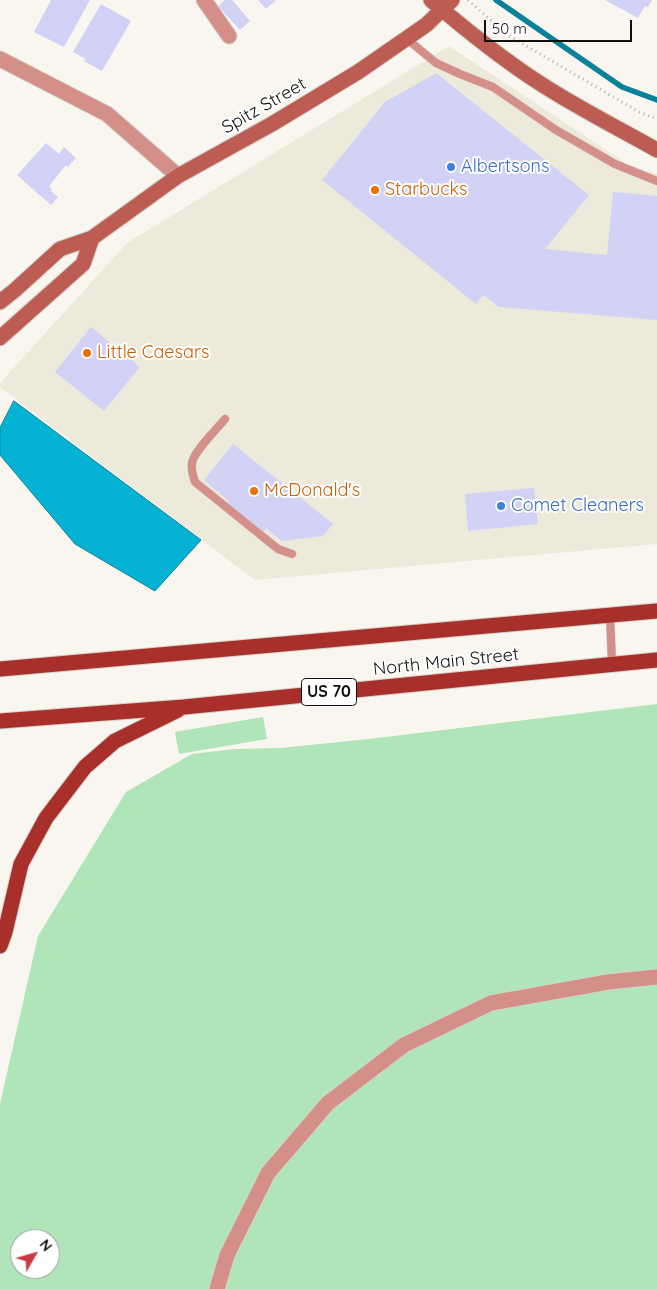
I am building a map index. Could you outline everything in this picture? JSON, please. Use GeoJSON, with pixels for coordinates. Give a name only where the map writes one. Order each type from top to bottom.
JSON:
{"type":"FeatureCollection","features":[{"type":"Feature","properties":{"kind":"main road","name":"North Main Street"},"geometry":{"type":"LineString","coordinates":[[0,669],[657,611]]}},
{"type":"Feature","properties":{"kind":"main road","name":"North Main Street"},"geometry":{"type":"LineString","coordinates":[[0,721],[184,707],[657,660]]}},
{"type":"Feature","properties":{"kind":"main road"},"geometry":{"type":"LineString","coordinates":[[0,946],[21,864],[46,818],[78,775],[115,741],[184,707]]}},
{"type":"Feature","properties":{"kind":"street"},"geometry":{"type":"LineString","coordinates":[[204,0],[229,36]]}},
{"type":"Feature","properties":{"kind":"street"},"geometry":{"type":"LineString","coordinates":[[441,3],[469,32],[540,84],[657,150]]}},
{"type":"Feature","properties":{"kind":"street","name":"Spitz Street"},"geometry":{"type":"LineString","coordinates":[[0,302],[60,249],[92,238],[178,176],[272,124],[358,72],[426,25],[441,3]]}},
{"type":"Feature","properties":{"kind":"street"},"geometry":{"type":"LineString","coordinates":[[0,59],[107,114],[178,176]]}},
{"type":"Feature","properties":{"kind":"street"},"geometry":{"type":"LineString","coordinates":[[0,338],[83,264],[92,238]]}},
{"type":"Feature","properties":{"kind":"street"},"geometry":{"type":"LineString","coordinates":[[217,1289],[227,1255],[268,1173],[328,1103],[404,1045],[491,1003],[608,982],[657,977]]}},
{"type":"Feature","properties":{"kind":"lane"},"geometry":{"type":"LineString","coordinates":[[406,39],[436,63],[493,87],[556,130],[615,164],[657,181]]}},
{"type":"Feature","properties":{"kind":"lane"},"geometry":{"type":"LineString","coordinates":[[225,419],[199,449],[192,461],[192,472],[195,482],[278,549],[292,554]]}},
{"type":"Feature","properties":{"kind":"lane"},"geometry":{"type":"LineString","coordinates":[[610,616],[612,664]]}},
{"type":"Feature","properties":{"kind":"path"},"geometry":{"type":"LineString","coordinates":[[468,0],[506,34],[639,112],[657,119]]}},
{"type":"Feature","properties":{"kind":"shaded area"},"geometry":{"type":"Polygon","coordinates":[[[449,46],[629,165],[657,174],[657,544],[255,580],[0,387],[0,383],[127,243],[449,46]]]}},
{"type":"Feature","properties":{"kind":"green space"},"geometry":{"type":"Polygon","coordinates":[[[657,704],[657,1289],[0,1289],[0,1104],[38,936],[126,792],[192,754],[234,749],[280,748],[657,704]]]}},
{"type":"Feature","properties":{"kind":"green space"},"geometry":{"type":"Polygon","coordinates":[[[263,717],[267,739],[179,754],[175,732],[263,717]]]}},
{"type":"Feature","properties":{"kind":"water"},"geometry":{"type":"Polygon","coordinates":[[[14,401],[201,540],[155,591],[75,544],[0,455],[0,428],[14,401]]]}},
{"type":"Feature","properties":{"kind":"building"},"geometry":{"type":"Polygon","coordinates":[[[51,0],[90,0],[64,47],[34,32],[51,0]]]}},
{"type":"Feature","properties":{"kind":"building"},"geometry":{"type":"Polygon","coordinates":[[[225,0],[232,0],[250,21],[240,30],[218,6],[225,0]]]}},
{"type":"Feature","properties":{"kind":"building"},"geometry":{"type":"Polygon","coordinates":[[[258,0],[276,0],[266,9],[258,0]]]}},
{"type":"Feature","properties":{"kind":"building"},"geometry":{"type":"Polygon","coordinates":[[[605,0],[652,0],[648,7],[645,6],[638,18],[605,0]]]}},
{"type":"Feature","properties":{"kind":"building"},"geometry":{"type":"Polygon","coordinates":[[[101,4],[131,21],[102,71],[73,52],[101,4]]]}},
{"type":"Feature","properties":{"kind":"building"},"geometry":{"type":"Polygon","coordinates":[[[436,73],[589,195],[545,249],[607,255],[613,192],[657,196],[657,320],[499,307],[483,295],[476,304],[322,180],[385,102],[436,73]]]}},
{"type":"Feature","properties":{"kind":"building"},"geometry":{"type":"Polygon","coordinates":[[[46,143],[59,154],[64,147],[76,158],[68,167],[66,165],[49,186],[52,189],[51,191],[58,197],[51,205],[17,175],[46,143]]]}},
{"type":"Feature","properties":{"kind":"building"},"geometry":{"type":"Polygon","coordinates":[[[91,327],[140,367],[104,411],[55,372],[91,327]]]}},
{"type":"Feature","properties":{"kind":"building","name":"McDonald's"},"geometry":{"type":"Polygon","coordinates":[[[233,444],[333,524],[323,536],[282,541],[266,528],[263,533],[227,504],[229,501],[204,480],[233,444]]]}},
{"type":"Feature","properties":{"kind":"building"},"geometry":{"type":"Polygon","coordinates":[[[534,488],[538,524],[468,531],[465,494],[534,488]]]}},
{"type":"Feature","properties":{"kind":"waterway"},"geometry":{"type":"LineString","coordinates":[[496,0],[622,87],[657,100]]}},
{"type":"Feature","properties":{"kind":"place","name":"Albertsons"},"geometry":{"type":"Point","coordinates":[451,167]}},
{"type":"Feature","properties":{"kind":"place","name":"Starbucks"},"geometry":{"type":"Point","coordinates":[375,190]}},
{"type":"Feature","properties":{"kind":"place","name":"Little Caesars"},"geometry":{"type":"Point","coordinates":[87,353]}},
{"type":"Feature","properties":{"kind":"place","name":"McDonald's"},"geometry":{"type":"Point","coordinates":[254,491]}},
{"type":"Feature","properties":{"kind":"place","name":"Comet Cleaners"},"geometry":{"type":"Point","coordinates":[501,506]}}]}
